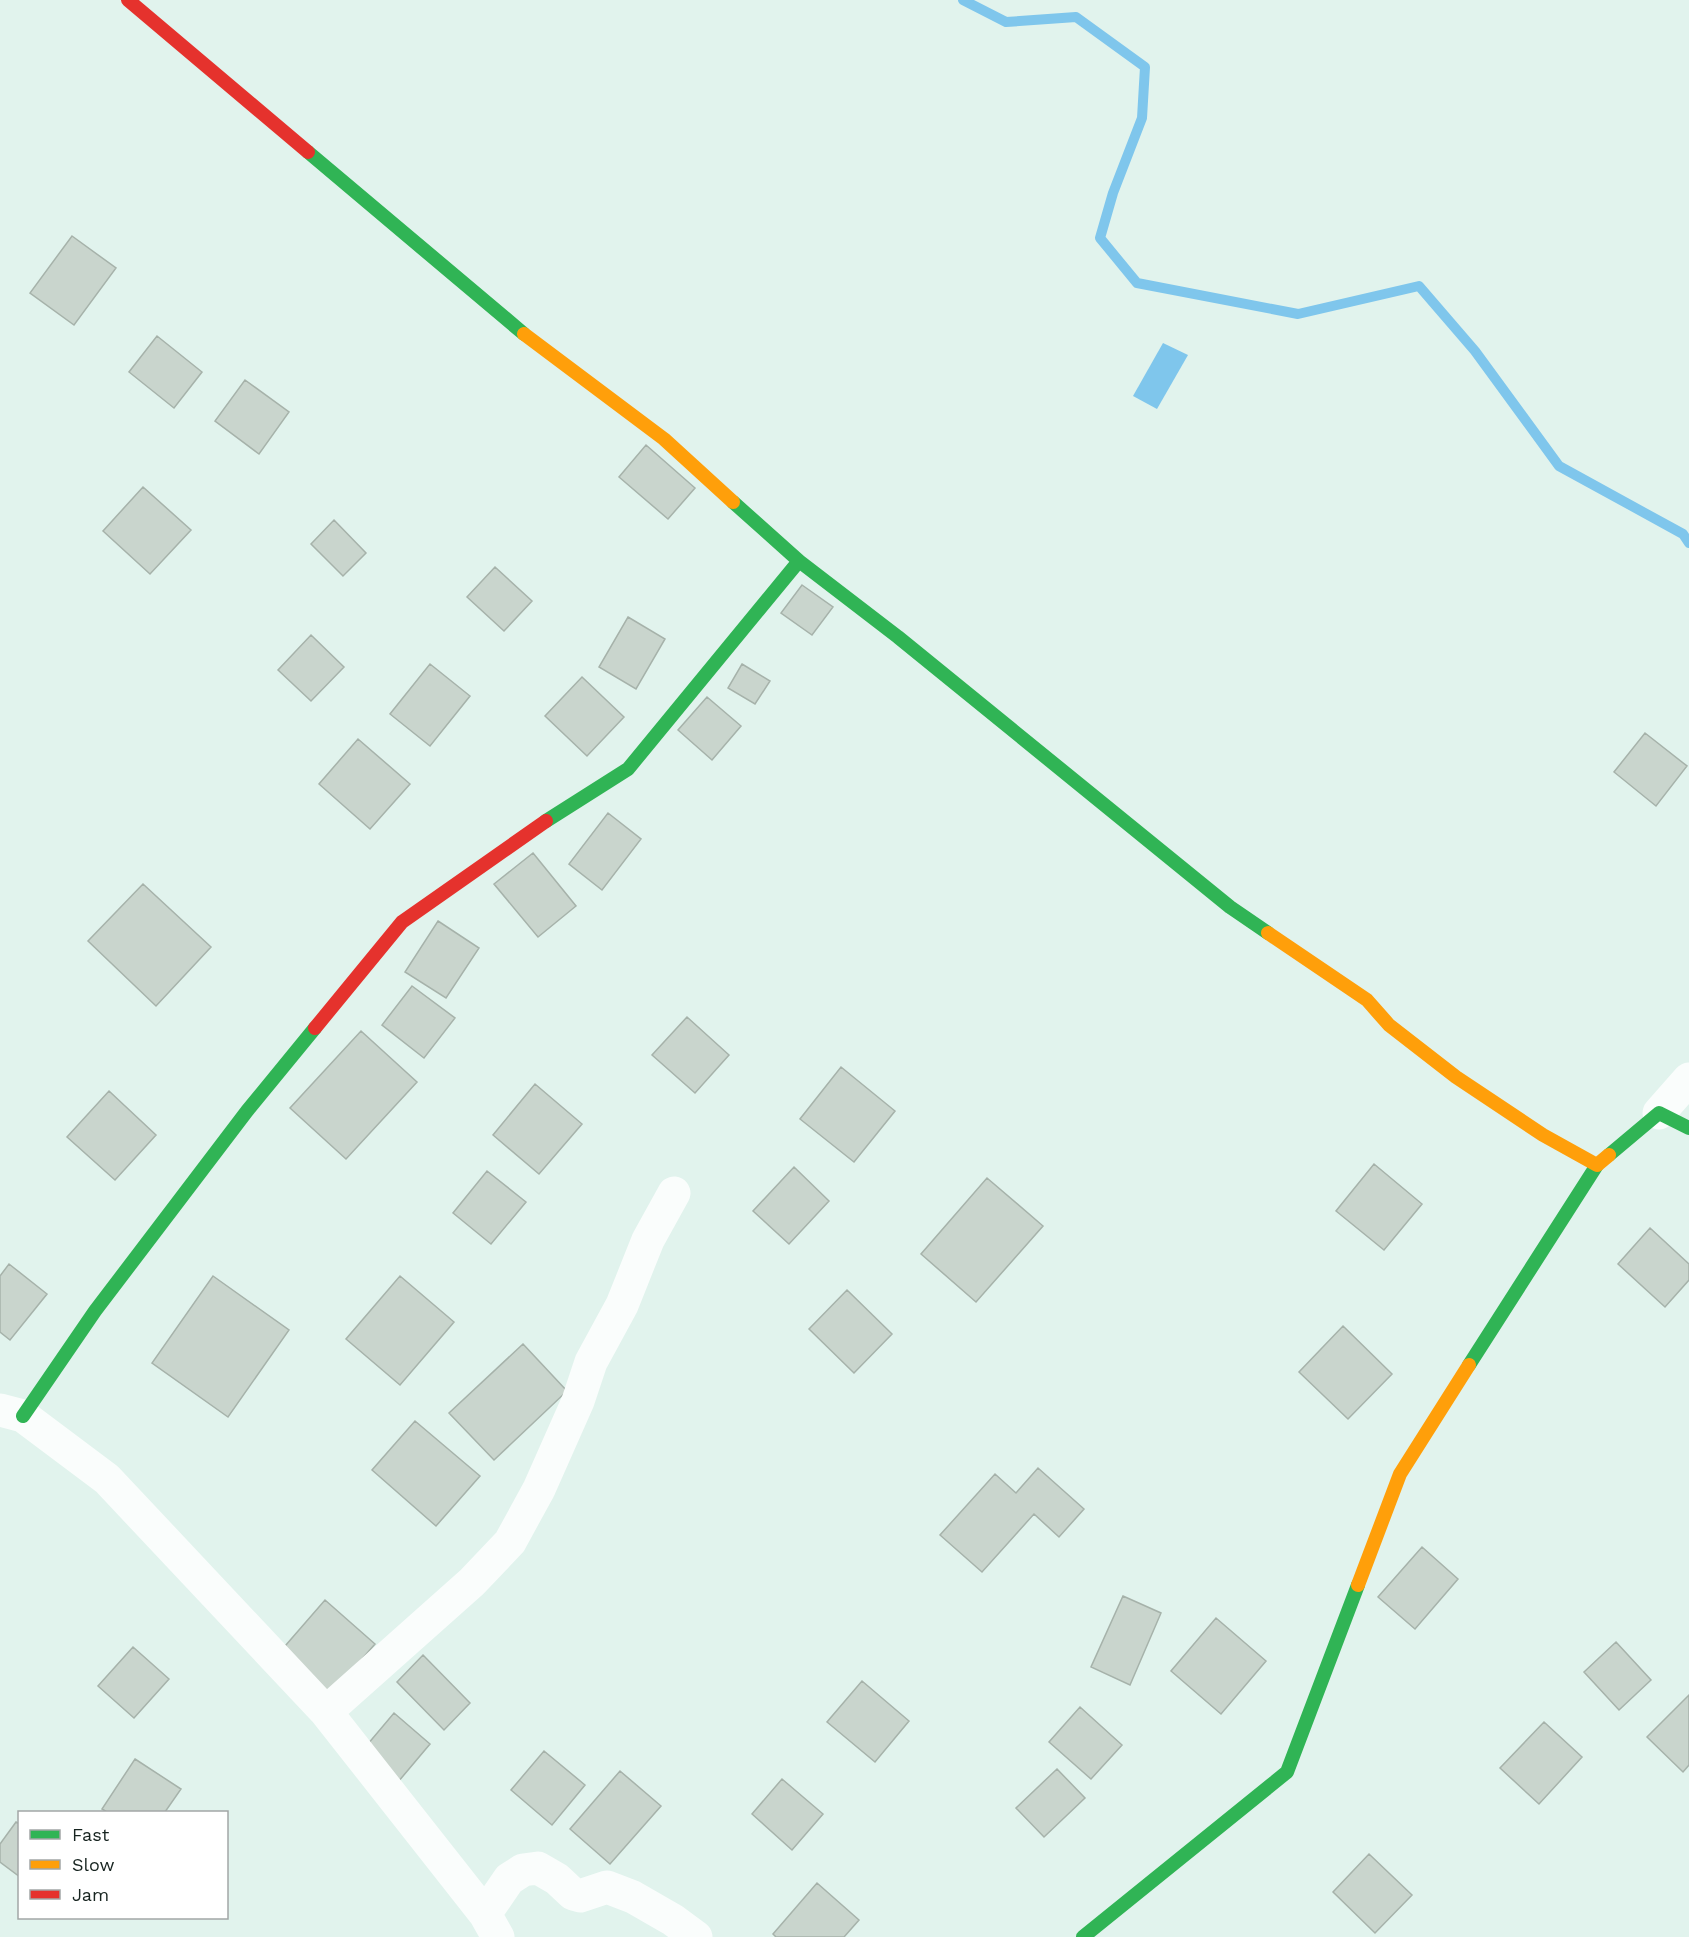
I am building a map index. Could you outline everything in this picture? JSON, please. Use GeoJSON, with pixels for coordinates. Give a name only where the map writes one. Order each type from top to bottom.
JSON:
{"type":"FeatureCollection","features":[{"type":"Feature","properties":{"kind":"street"},"geometry":{"type":"LineString","coordinates":[[128,0],[526,336],[664,439],[799,561],[898,637],[1230,908],[1367,1000],[1389,1026],[1456,1077],[1597,1166]]}},
{"type":"Feature","properties":{"kind":"street"},"geometry":{"type":"LineString","coordinates":[[491,1925],[326,1712],[107,1479],[11,1413],[95,1311],[247,1111],[402,922],[535,828],[628,769],[799,561]]}},
{"type":"Feature","properties":{"kind":"street"},"geometry":{"type":"LineString","coordinates":[[1083,1937],[1287,1772],[1400,1474],[1597,1166],[1659,1113],[1689,1079]]}},
{"type":"Feature","properties":{"kind":"street"},"geometry":{"type":"LineString","coordinates":[[1659,1113],[1689,1128]]}},
{"type":"Feature","properties":{"kind":"street"},"geometry":{"type":"LineString","coordinates":[[326,1712],[472,1582],[510,1542],[540,1489],[578,1401],[591,1362],[622,1305],[648,1240],[674,1193]]}},
{"type":"Feature","properties":{"kind":"street"},"geometry":{"type":"LineString","coordinates":[[491,1925],[509,1879],[523,1870],[538,1868],[557,1879],[573,1894],[580,1896],[607,1887],[633,1897],[673,1920],[696,1937]]}},
{"type":"Feature","properties":{"kind":"water"},"geometry":{"type":"Polygon","coordinates":[[[1163,343],[1188,355],[1157,409],[1133,396],[1163,343]]]}},
{"type":"Feature","properties":{"kind":"building"},"geometry":{"type":"Polygon","coordinates":[[[72,236],[116,268],[74,325],[30,293],[72,236]]]}},
{"type":"Feature","properties":{"kind":"building"},"geometry":{"type":"Polygon","coordinates":[[[157,336],[202,372],[174,408],[129,372],[157,336]]]}},
{"type":"Feature","properties":{"kind":"building"},"geometry":{"type":"Polygon","coordinates":[[[245,380],[289,412],[259,454],[215,421],[245,380]]]}},
{"type":"Feature","properties":{"kind":"building"},"geometry":{"type":"Polygon","coordinates":[[[646,445],[695,488],[668,519],[619,477],[646,445]]]}},
{"type":"Feature","properties":{"kind":"building"},"geometry":{"type":"Polygon","coordinates":[[[143,487],[191,530],[150,574],[103,531],[143,487]]]}},
{"type":"Feature","properties":{"kind":"building"},"geometry":{"type":"Polygon","coordinates":[[[334,520],[366,553],[343,576],[311,544],[334,520]]]}},
{"type":"Feature","properties":{"kind":"building"},"geometry":{"type":"Polygon","coordinates":[[[495,567],[532,601],[504,631],[467,597],[495,567]]]}},
{"type":"Feature","properties":{"kind":"building"},"geometry":{"type":"Polygon","coordinates":[[[802,585],[833,607],[812,635],[781,613],[802,585]]]}},
{"type":"Feature","properties":{"kind":"building"},"geometry":{"type":"Polygon","coordinates":[[[628,617],[665,639],[636,689],[599,667],[628,617]]]}},
{"type":"Feature","properties":{"kind":"building"},"geometry":{"type":"Polygon","coordinates":[[[311,635],[344,667],[311,701],[278,670],[311,635]]]}},
{"type":"Feature","properties":{"kind":"building"},"geometry":{"type":"Polygon","coordinates":[[[430,664],[470,696],[430,746],[390,714],[430,664]]]}},
{"type":"Feature","properties":{"kind":"building"},"geometry":{"type":"Polygon","coordinates":[[[742,664],[770,681],[755,704],[728,688],[742,664]]]}},
{"type":"Feature","properties":{"kind":"building"},"geometry":{"type":"Polygon","coordinates":[[[582,677],[624,717],[587,756],[545,716],[582,677]]]}},
{"type":"Feature","properties":{"kind":"building"},"geometry":{"type":"Polygon","coordinates":[[[707,697],[741,726],[712,760],[678,730],[707,697]]]}},
{"type":"Feature","properties":{"kind":"building"},"geometry":{"type":"Polygon","coordinates":[[[1645,733],[1687,766],[1656,806],[1614,772],[1645,733]]]}},
{"type":"Feature","properties":{"kind":"building"},"geometry":{"type":"Polygon","coordinates":[[[358,739],[410,784],[370,829],[319,784],[358,739]]]}},
{"type":"Feature","properties":{"kind":"building"},"geometry":{"type":"Polygon","coordinates":[[[608,813],[641,839],[602,890],[569,864],[608,813]]]}},
{"type":"Feature","properties":{"kind":"building"},"geometry":{"type":"Polygon","coordinates":[[[533,853],[576,906],[538,937],[494,884],[533,853]]]}},
{"type":"Feature","properties":{"kind":"building"},"geometry":{"type":"Polygon","coordinates":[[[143,884],[211,947],[156,1006],[88,941],[143,884]]]}},
{"type":"Feature","properties":{"kind":"building"},"geometry":{"type":"Polygon","coordinates":[[[438,921],[479,948],[446,998],[405,972],[438,921]]]}},
{"type":"Feature","properties":{"kind":"building"},"geometry":{"type":"Polygon","coordinates":[[[412,986],[455,1018],[424,1058],[382,1025],[412,986]]]}},
{"type":"Feature","properties":{"kind":"building"},"geometry":{"type":"Polygon","coordinates":[[[687,1017],[729,1055],[695,1093],[652,1055],[687,1017]]]}},
{"type":"Feature","properties":{"kind":"building"},"geometry":{"type":"Polygon","coordinates":[[[361,1031],[417,1082],[346,1159],[290,1108],[361,1031]]]}},
{"type":"Feature","properties":{"kind":"building"},"geometry":{"type":"Polygon","coordinates":[[[841,1067],[895,1111],[854,1162],[800,1119],[841,1067]]]}},
{"type":"Feature","properties":{"kind":"building"},"geometry":{"type":"Polygon","coordinates":[[[535,1084],[582,1124],[539,1174],[493,1135],[535,1084]]]}},
{"type":"Feature","properties":{"kind":"building"},"geometry":{"type":"Polygon","coordinates":[[[109,1091],[156,1135],[115,1180],[67,1137],[109,1091]]]}},
{"type":"Feature","properties":{"kind":"building"},"geometry":{"type":"Polygon","coordinates":[[[1374,1164],[1422,1204],[1384,1250],[1336,1211],[1374,1164]]]}},
{"type":"Feature","properties":{"kind":"building"},"geometry":{"type":"Polygon","coordinates":[[[794,1167],[829,1201],[789,1244],[753,1211],[794,1167]]]}},
{"type":"Feature","properties":{"kind":"building"},"geometry":{"type":"Polygon","coordinates":[[[487,1171],[526,1202],[491,1244],[453,1213],[487,1171]]]}},
{"type":"Feature","properties":{"kind":"building"},"geometry":{"type":"Polygon","coordinates":[[[987,1178],[1043,1226],[976,1302],[921,1254],[987,1178]]]}},
{"type":"Feature","properties":{"kind":"building"},"geometry":{"type":"Polygon","coordinates":[[[1650,1228],[1689,1264],[1689,1280],[1665,1307],[1618,1264],[1650,1228]]]}},
{"type":"Feature","properties":{"kind":"building"},"geometry":{"type":"Polygon","coordinates":[[[9,1264],[47,1294],[10,1340],[0,1332],[0,1276],[9,1264]]]}},
{"type":"Feature","properties":{"kind":"building"},"geometry":{"type":"Polygon","coordinates":[[[213,1276],[289,1330],[228,1417],[152,1363],[213,1276]]]}},
{"type":"Feature","properties":{"kind":"building"},"geometry":{"type":"Polygon","coordinates":[[[400,1276],[454,1322],[400,1385],[346,1339],[400,1276]]]}},
{"type":"Feature","properties":{"kind":"building"},"geometry":{"type":"Polygon","coordinates":[[[847,1290],[892,1334],[854,1373],[809,1329],[847,1290]]]}},
{"type":"Feature","properties":{"kind":"building"},"geometry":{"type":"Polygon","coordinates":[[[1343,1326],[1392,1374],[1348,1419],[1299,1372],[1343,1326]]]}},
{"type":"Feature","properties":{"kind":"building"},"geometry":{"type":"Polygon","coordinates":[[[523,1344],[567,1391],[494,1460],[449,1413],[523,1344]]]}},
{"type":"Feature","properties":{"kind":"building"},"geometry":{"type":"Polygon","coordinates":[[[415,1421],[480,1476],[436,1526],[372,1470],[415,1421]]]}},
{"type":"Feature","properties":{"kind":"building"},"geometry":{"type":"Polygon","coordinates":[[[1038,1468],[1084,1509],[1059,1537],[1034,1514],[982,1572],[940,1535],[995,1474],[1016,1493],[1038,1468]]]}},
{"type":"Feature","properties":{"kind":"building"},"geometry":{"type":"Polygon","coordinates":[[[1422,1547],[1458,1579],[1415,1629],[1378,1597],[1422,1547]]]}},
{"type":"Feature","properties":{"kind":"building"},"geometry":{"type":"Polygon","coordinates":[[[1123,1596],[1161,1613],[1130,1685],[1091,1667],[1123,1596]]]}},
{"type":"Feature","properties":{"kind":"building"},"geometry":{"type":"Polygon","coordinates":[[[325,1600],[375,1644],[329,1697],[279,1653],[325,1600]]]}},
{"type":"Feature","properties":{"kind":"building"},"geometry":{"type":"Polygon","coordinates":[[[1216,1618],[1266,1661],[1221,1714],[1171,1671],[1216,1618]]]}},
{"type":"Feature","properties":{"kind":"building"},"geometry":{"type":"Polygon","coordinates":[[[1616,1642],[1651,1680],[1619,1710],[1584,1672],[1616,1642]]]}},
{"type":"Feature","properties":{"kind":"building"},"geometry":{"type":"Polygon","coordinates":[[[133,1647],[169,1679],[134,1718],[98,1686],[133,1647]]]}},
{"type":"Feature","properties":{"kind":"building"},"geometry":{"type":"Polygon","coordinates":[[[423,1655],[470,1703],[444,1730],[397,1682],[423,1655]]]}},
{"type":"Feature","properties":{"kind":"building"},"geometry":{"type":"Polygon","coordinates":[[[862,1681],[909,1721],[875,1762],[827,1722],[862,1681]]]}},
{"type":"Feature","properties":{"kind":"building"},"geometry":{"type":"Polygon","coordinates":[[[1689,1695],[1689,1765],[1683,1772],[1647,1737],[1689,1695]]]}},
{"type":"Feature","properties":{"kind":"building"},"geometry":{"type":"Polygon","coordinates":[[[1080,1707],[1122,1745],[1091,1779],[1049,1742],[1080,1707]]]}},
{"type":"Feature","properties":{"kind":"building"},"geometry":{"type":"Polygon","coordinates":[[[394,1713],[430,1744],[398,1782],[362,1751],[394,1713]]]}},
{"type":"Feature","properties":{"kind":"building"},"geometry":{"type":"Polygon","coordinates":[[[1544,1722],[1582,1757],[1539,1804],[1500,1768],[1544,1722]]]}},
{"type":"Feature","properties":{"kind":"building"},"geometry":{"type":"Polygon","coordinates":[[[544,1751],[585,1785],[552,1825],[511,1790],[544,1751]]]}},
{"type":"Feature","properties":{"kind":"building"},"geometry":{"type":"Polygon","coordinates":[[[135,1759],[181,1789],[166,1811],[105,1811],[102,1809],[135,1759]]]}},
{"type":"Feature","properties":{"kind":"building"},"geometry":{"type":"Polygon","coordinates":[[[1057,1769],[1085,1798],[1044,1837],[1016,1808],[1057,1769]]]}},
{"type":"Feature","properties":{"kind":"building"},"geometry":{"type":"Polygon","coordinates":[[[620,1771],[661,1806],[610,1864],[570,1829],[620,1771]]]}},
{"type":"Feature","properties":{"kind":"building"},"geometry":{"type":"Polygon","coordinates":[[[782,1779],[823,1814],[792,1850],[752,1814],[782,1779]]]}},
{"type":"Feature","properties":{"kind":"building"},"geometry":{"type":"Polygon","coordinates":[[[16,1822],[18,1823],[18,1876],[0,1862],[0,1844],[16,1822]]]}},
{"type":"Feature","properties":{"kind":"building"},"geometry":{"type":"Polygon","coordinates":[[[1369,1854],[1412,1895],[1375,1933],[1333,1892],[1369,1854]]]}},
{"type":"Feature","properties":{"kind":"building"},"geometry":{"type":"Polygon","coordinates":[[[817,1883],[859,1920],[844,1937],[776,1937],[773,1934],[817,1883]]]}},
{"type":"Feature","properties":{"kind":"waterway"},"geometry":{"type":"LineString","coordinates":[[963,0],[1006,22],[1076,17],[1145,67],[1142,118],[1113,193],[1100,238],[1137,283],[1298,314],[1419,286],[1475,351],[1559,466],[1683,534],[1689,543]]}},
{"type":"Feature","properties":{"kind":"traffic: fast"},"geometry":{"type":"LineString","coordinates":[[308,152],[524,334]]}},
{"type":"Feature","properties":{"kind":"traffic: fast"},"geometry":{"type":"LineString","coordinates":[[546,821],[628,769],[799,561],[733,502]]}},
{"type":"Feature","properties":{"kind":"traffic: fast"},"geometry":{"type":"LineString","coordinates":[[799,561],[898,637],[1230,907],[1268,933]]}},
{"type":"Feature","properties":{"kind":"traffic: fast"},"geometry":{"type":"LineString","coordinates":[[23,1416],[95,1311],[247,1111],[315,1028]]}},
{"type":"Feature","properties":{"kind":"traffic: fast"},"geometry":{"type":"LineString","coordinates":[[1609,1155],[1659,1113],[1689,1128]]}},
{"type":"Feature","properties":{"kind":"traffic: fast"},"geometry":{"type":"LineString","coordinates":[[1469,1365],[1597,1165]]}},
{"type":"Feature","properties":{"kind":"traffic: fast"},"geometry":{"type":"LineString","coordinates":[[1083,1937],[1287,1772],[1358,1585]]}},
{"type":"Feature","properties":{"kind":"traffic: slow"},"geometry":{"type":"LineString","coordinates":[[524,334],[664,439],[733,502]]}},
{"type":"Feature","properties":{"kind":"traffic: slow"},"geometry":{"type":"LineString","coordinates":[[1268,933],[1367,1000],[1389,1025],[1456,1077],[1543,1135],[1597,1165],[1609,1155]]}},
{"type":"Feature","properties":{"kind":"traffic: slow"},"geometry":{"type":"LineString","coordinates":[[1358,1585],[1400,1474],[1469,1365]]}},
{"type":"Feature","properties":{"kind":"traffic: jam"},"geometry":{"type":"LineString","coordinates":[[128,0],[308,152]]}},
{"type":"Feature","properties":{"kind":"traffic: jam"},"geometry":{"type":"LineString","coordinates":[[315,1028],[402,922],[546,821]]}}]}
